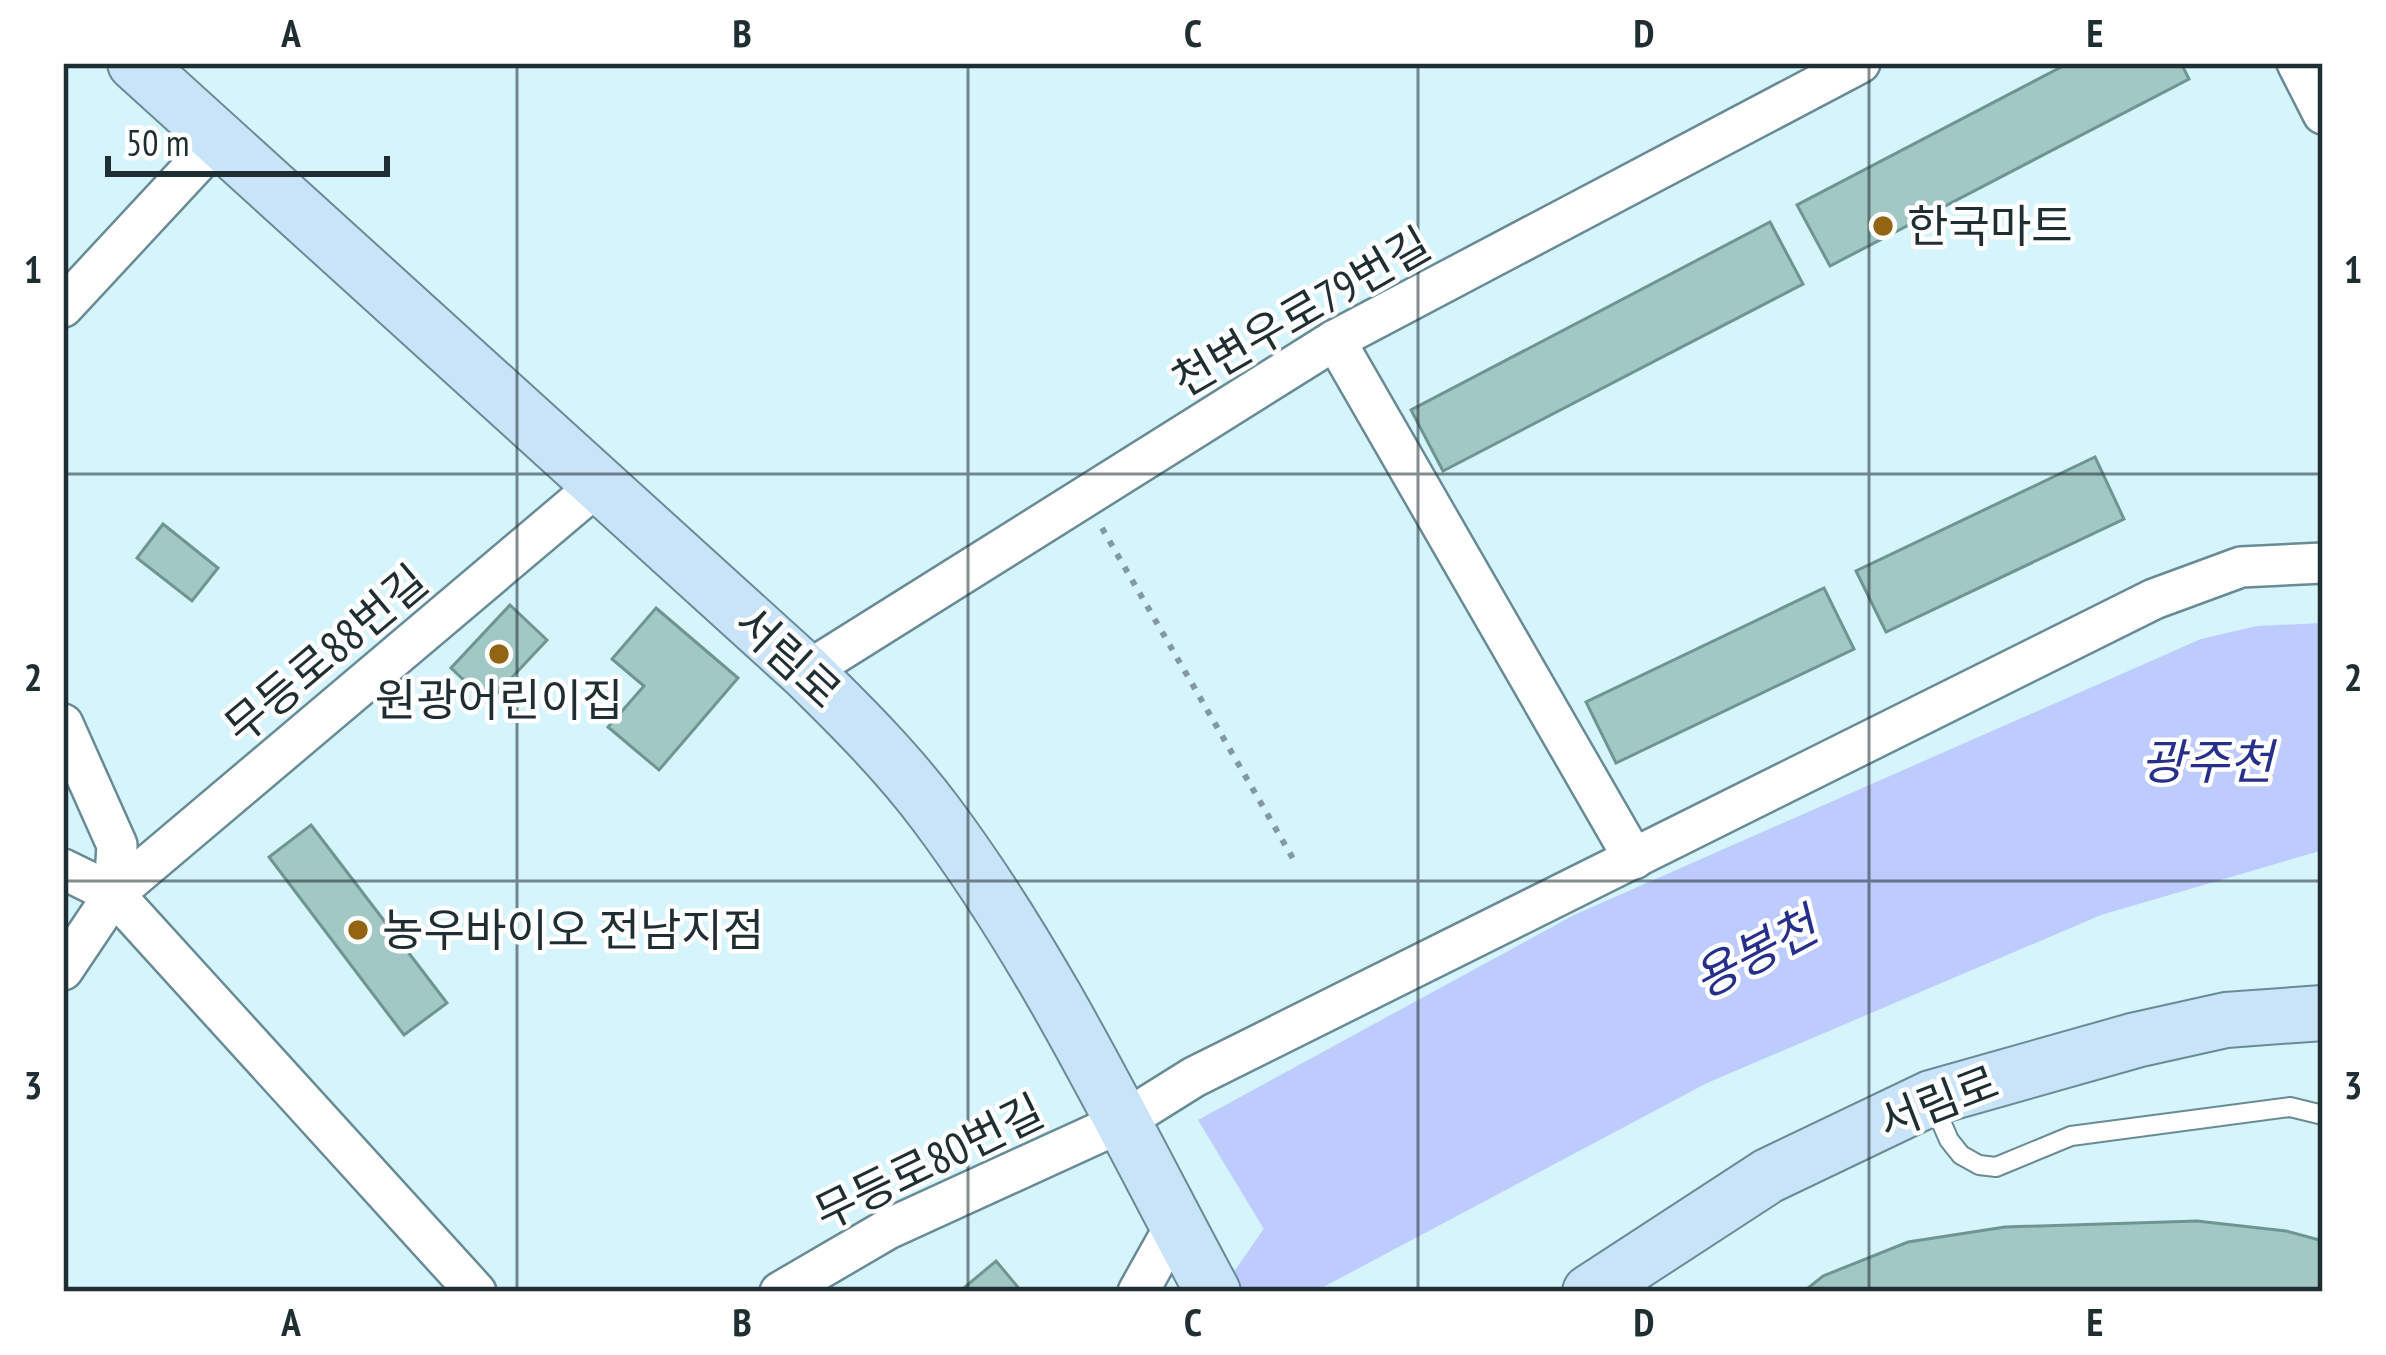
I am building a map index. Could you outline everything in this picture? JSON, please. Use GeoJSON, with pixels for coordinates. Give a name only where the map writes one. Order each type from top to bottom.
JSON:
{"type":"FeatureCollection","features":[{"type":"Feature","properties":{"kind":"street","name":"서림로"},"geometry":{"type":"LineString","coordinates":[[135,63],[806,672],[877,742],[937,814],[1028,950],[1213,1292]]}},
{"type":"Feature","properties":{"kind":"street","name":"천변우로79번길"},"geometry":{"type":"LineString","coordinates":[[806,672],[1335,340],[1860,63]]}},
{"type":"Feature","properties":{"kind":"street"},"geometry":{"type":"LineString","coordinates":[[2297,63],[2323,113]]}},
{"type":"Feature","properties":{"kind":"street"},"geometry":{"type":"LineString","coordinates":[[63,307],[220,138]]}},
{"type":"Feature","properties":{"kind":"street"},"geometry":{"type":"LineString","coordinates":[[1335,340],[1634,859]]}},
{"type":"Feature","properties":{"kind":"street","name":"무등로88번길"},"geometry":{"type":"LineString","coordinates":[[63,970],[113,893],[598,485]]}},
{"type":"Feature","properties":{"kind":"street","name":"무등로80번길"},"geometry":{"type":"LineString","coordinates":[[779,1292],[888,1229],[1122,1123],[1194,1077],[2198,580],[2241,567],[2323,562]]}},
{"type":"Feature","properties":{"kind":"street"},"geometry":{"type":"LineString","coordinates":[[63,724],[117,845],[113,893]]}},
{"type":"Feature","properties":{"kind":"street"},"geometry":{"type":"LineString","coordinates":[[63,869],[113,893],[476,1292]]}},
{"type":"Feature","properties":{"kind":"street","name":"서림로"},"geometry":{"type":"LineString","coordinates":[[1590,1292],[1768,1176],[1931,1098],[2136,1040],[2226,1021],[2323,1013]]}},
{"type":"Feature","properties":{"kind":"street"},"geometry":{"type":"LineString","coordinates":[[1138,1292],[1176,1224]]}},
{"type":"Feature","properties":{"kind":"lane"},"geometry":{"type":"LineString","coordinates":[[1931,1098],[1960,1155],[1978,1165],[1996,1167],[2071,1136],[2290,1107],[2323,1114]]}},
{"type":"Feature","properties":{"kind":"path"},"geometry":{"type":"LineString","coordinates":[[1085,499],[1295,862]]}},
{"type":"Feature","properties":{"kind":"water","name":"광주천"},"geometry":{"type":"Polygon","coordinates":[[[2323,623],[2323,850],[2101,915],[1707,1083],[1314,1292],[1302,1292],[1198,1120],[1574,915],[2201,639],[2257,626],[2323,623]]]}},
{"type":"Feature","properties":{"kind":"building"},"geometry":{"type":"Polygon","coordinates":[[[2069,63],[2181,63],[2189,79],[1830,266],[1797,205],[2069,63]]]}},
{"type":"Feature","properties":{"kind":"building"},"geometry":{"type":"Polygon","coordinates":[[[1770,222],[1803,284],[1443,471],[1411,410],[1770,222]]]}},
{"type":"Feature","properties":{"kind":"building"},"geometry":{"type":"Polygon","coordinates":[[[2095,457],[2124,519],[1886,632],[1856,571],[2095,457]]]}},
{"type":"Feature","properties":{"kind":"building"},"geometry":{"type":"Polygon","coordinates":[[[163,524],[218,568],[192,601],[137,558],[163,524]]]}},
{"type":"Feature","properties":{"kind":"building"},"geometry":{"type":"Polygon","coordinates":[[[1824,588],[1854,649],[1616,763],[1586,702],[1824,588]]]}},
{"type":"Feature","properties":{"kind":"building","name":"원광어린이집"},"geometry":{"type":"Polygon","coordinates":[[[510,605],[547,640],[488,703],[451,668],[510,605]]]}},
{"type":"Feature","properties":{"kind":"building"},"geometry":{"type":"Polygon","coordinates":[[[656,608],[738,678],[659,770],[608,727],[644,686],[612,659],[656,608]]]}},
{"type":"Feature","properties":{"kind":"building","name":"농우바이오 전남지점"},"geometry":{"type":"Polygon","coordinates":[[[311,825],[447,1003],[404,1035],[269,857],[311,825]]]}},
{"type":"Feature","properties":{"kind":"building"},"geometry":{"type":"Polygon","coordinates":[[[2197,1221],[2286,1231],[2323,1241],[2323,1292],[1803,1292],[1823,1276],[1908,1242],[2005,1227],[2197,1221]]]}},
{"type":"Feature","properties":{"kind":"building"},"geometry":{"type":"Polygon","coordinates":[[[996,1261],[1022,1292],[959,1292],[996,1261]]]}},
{"type":"Feature","properties":{"kind":"waterway","name":"용봉천"},"geometry":{"type":"LineString","coordinates":[[1260,1292],[1333,1187]]}},
{"type":"Feature","properties":{"kind":"place","name":"한국마트"},"geometry":{"type":"Point","coordinates":[1883,226]}},
{"type":"Feature","properties":{"kind":"place","name":"원광어린이집"},"geometry":{"type":"Point","coordinates":[499,654]}},
{"type":"Feature","properties":{"kind":"place","name":"농우바이오 전남지점"},"geometry":{"type":"Point","coordinates":[358,930]}}]}
